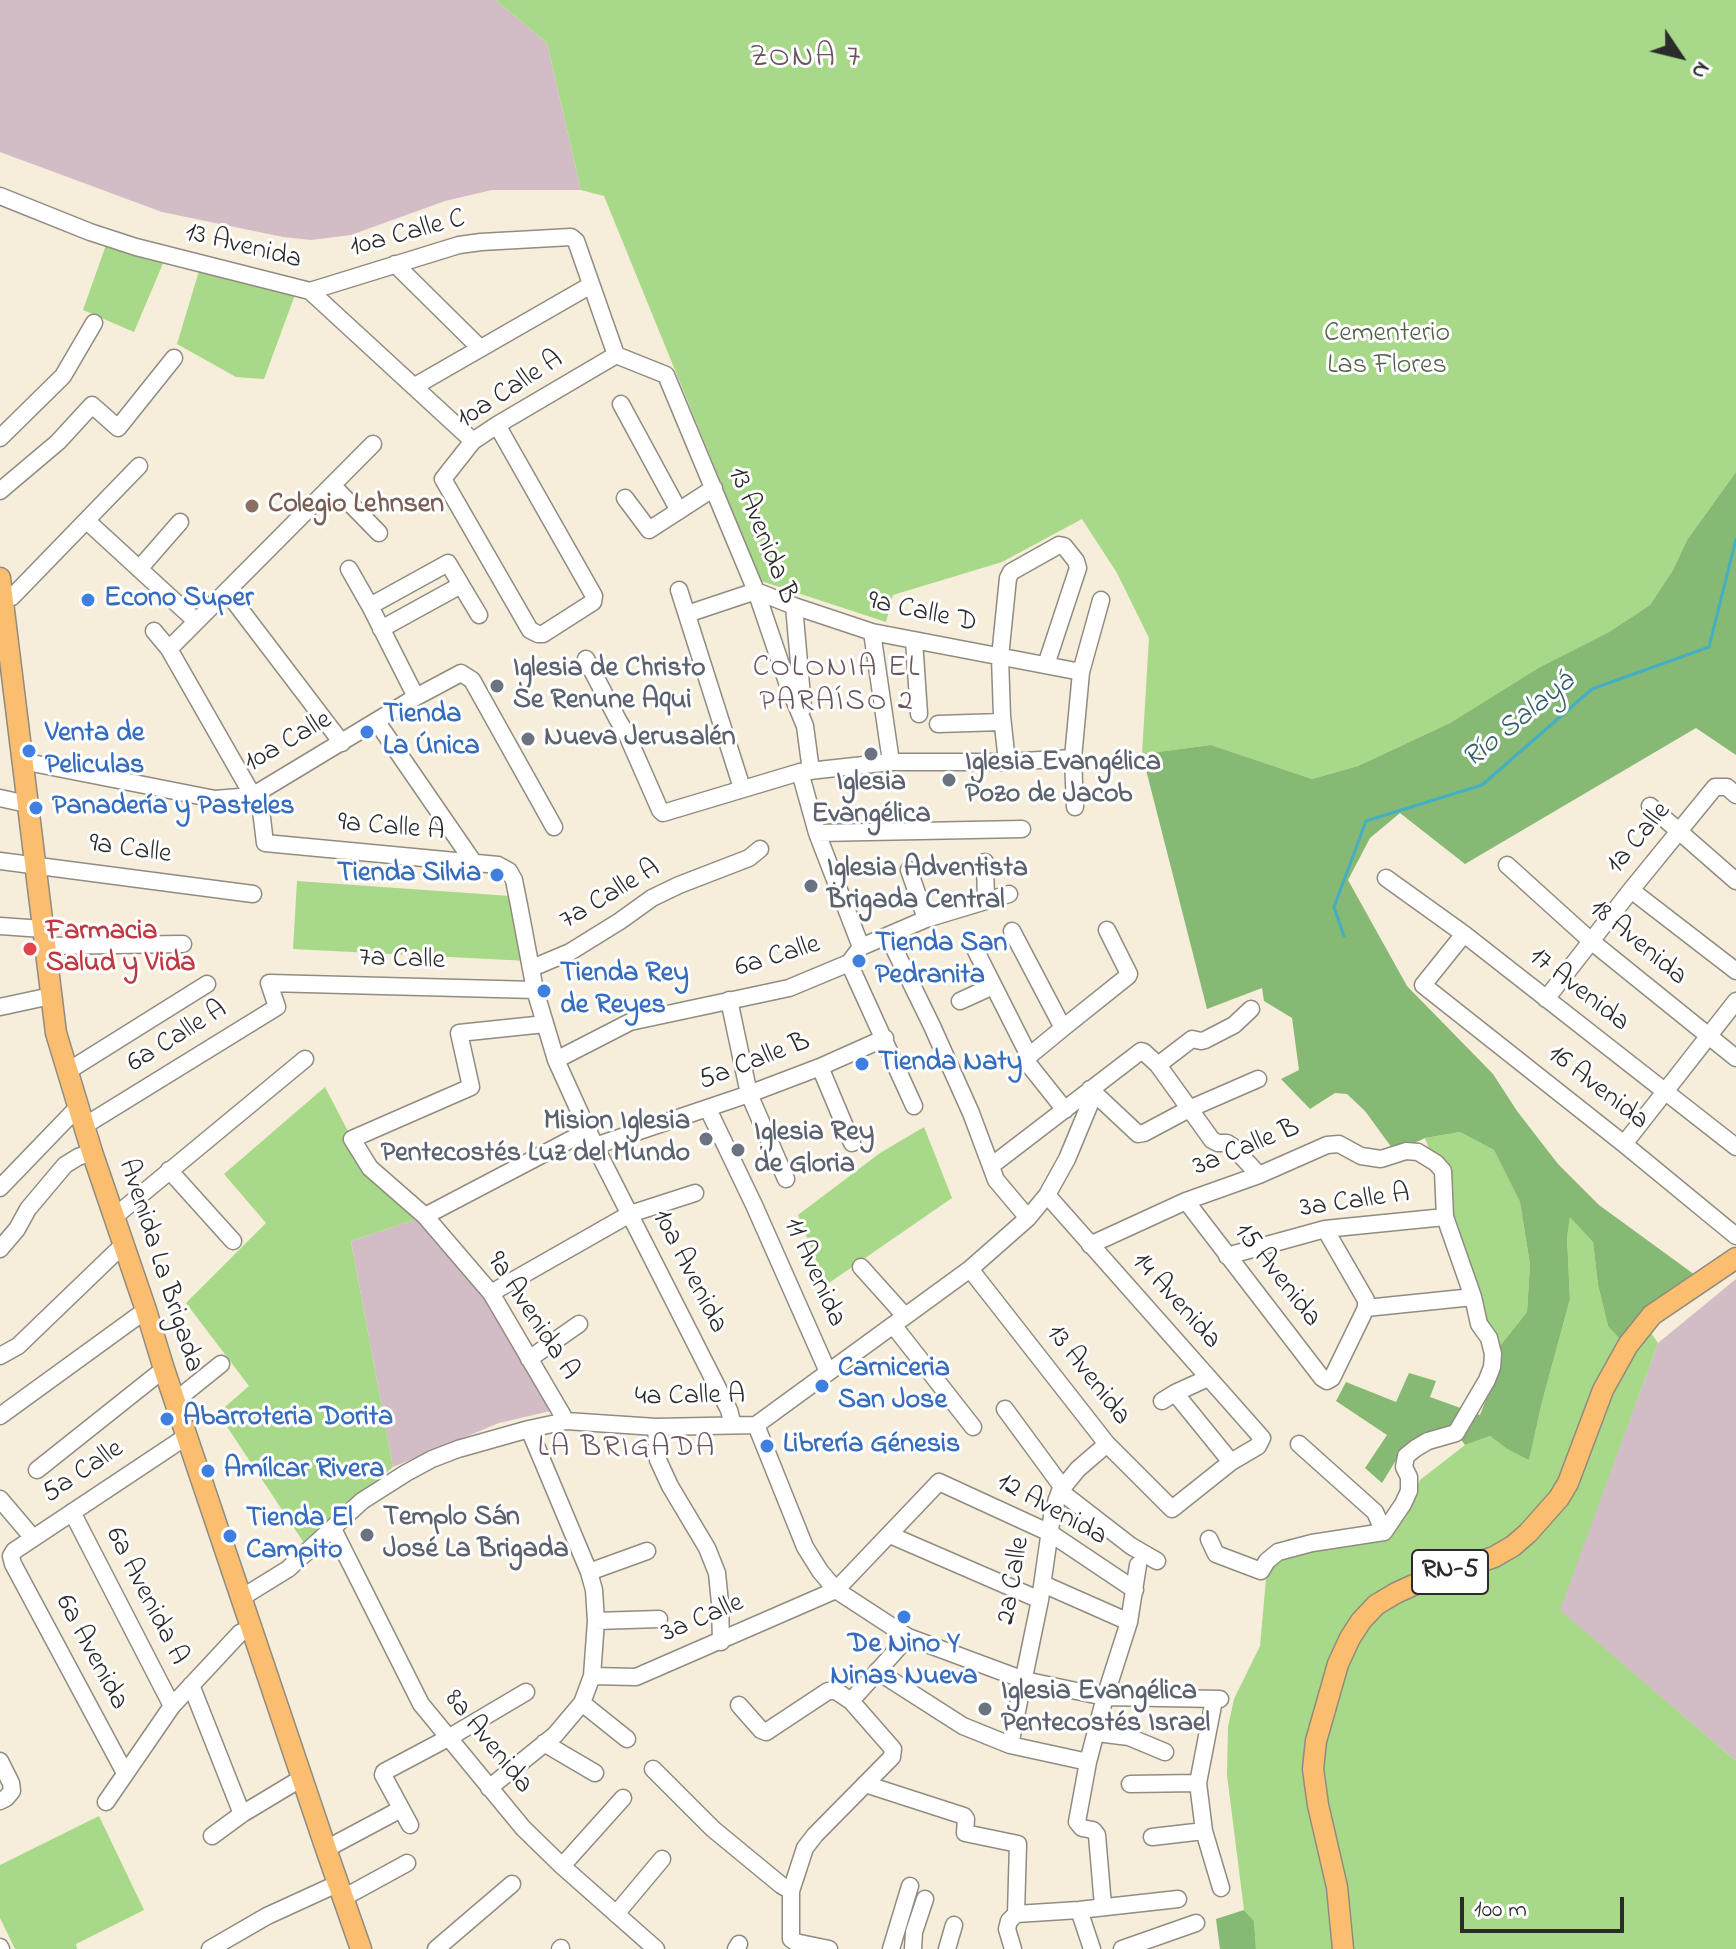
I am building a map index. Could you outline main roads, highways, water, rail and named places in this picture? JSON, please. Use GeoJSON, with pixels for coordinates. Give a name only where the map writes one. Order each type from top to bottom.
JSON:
{"type":"FeatureCollection","features":[{"type":"Feature","properties":{"kind":"main road","name":"Avenida La Brigada"},"geometry":{"type":"LineString","coordinates":[[0,578],[6,684],[22,761],[56,1033],[164,1369],[361,1949]]}},
{"type":"Feature","properties":{"kind":"main road","name":"RN-5"},"geometry":{"type":"LineString","coordinates":[[1343,1949],[1337,1887],[1313,1769],[1323,1715],[1338,1664],[1350,1638],[1376,1605],[1396,1593],[1494,1557],[1528,1533],[1568,1483],[1603,1390],[1628,1345],[1652,1315],[1736,1258]]}},
{"type":"Feature","properties":{"kind":"waterway","name":"Río Salayá"},"geometry":{"type":"LineString","coordinates":[[1344,936],[1334,907],[1366,821],[1482,785],[1592,689],[1709,647],[1736,539]]}},
{"type":"Feature","properties":{"kind":"place","name":"Colegio Lehnsen"},"geometry":{"type":"Point","coordinates":[252,506]}},
{"type":"Feature","properties":{"kind":"place","name":"Econo Super"},"geometry":{"type":"Point","coordinates":[88,600]}},
{"type":"Feature","properties":{"kind":"place","name":"Iglesia de Christo Se Renune Aqui"},"geometry":{"type":"Point","coordinates":[497,686]}},
{"type":"Feature","properties":{"kind":"place","name":"Tienda La Única"},"geometry":{"type":"Point","coordinates":[367,732]}},
{"type":"Feature","properties":{"kind":"place","name":"Nueva Jerusalén"},"geometry":{"type":"Point","coordinates":[528,739]}},
{"type":"Feature","properties":{"kind":"place","name":"Venta de Peliculas"},"geometry":{"type":"Point","coordinates":[29,751]}},
{"type":"Feature","properties":{"kind":"place","name":"Iglesia Evangélica"},"geometry":{"type":"Point","coordinates":[871,754]}},
{"type":"Feature","properties":{"kind":"place","name":"Iglesia Evangélica Pozo de Jacob"},"geometry":{"type":"Point","coordinates":[949,780]}},
{"type":"Feature","properties":{"kind":"place","name":"Panadería y Pasteles"},"geometry":{"type":"Point","coordinates":[36,808]}},
{"type":"Feature","properties":{"kind":"place","name":"Tienda Silvia"},"geometry":{"type":"Point","coordinates":[497,875]}},
{"type":"Feature","properties":{"kind":"place","name":"Iglesia Adventista Brigada Central"},"geometry":{"type":"Point","coordinates":[811,886]}},
{"type":"Feature","properties":{"kind":"place","name":"Farmacia Salud y Vida"},"geometry":{"type":"Point","coordinates":[30,949]}},
{"type":"Feature","properties":{"kind":"place","name":"Tienda San Pedranita"},"geometry":{"type":"Point","coordinates":[859,961]}},
{"type":"Feature","properties":{"kind":"place","name":"Tienda Rey de Reyes"},"geometry":{"type":"Point","coordinates":[544,991]}},
{"type":"Feature","properties":{"kind":"place","name":"Tienda Naty"},"geometry":{"type":"Point","coordinates":[862,1064]}},
{"type":"Feature","properties":{"kind":"place","name":"Mision Iglesia Pentecostés Luz del Mundo"},"geometry":{"type":"Point","coordinates":[706,1139]}},
{"type":"Feature","properties":{"kind":"place","name":"Iglesia Rey de Gloria"},"geometry":{"type":"Point","coordinates":[738,1150]}},
{"type":"Feature","properties":{"kind":"place","name":"Carniceria San Jose"},"geometry":{"type":"Point","coordinates":[822,1386]}},
{"type":"Feature","properties":{"kind":"place","name":"Abarroteria Dorita"},"geometry":{"type":"Point","coordinates":[167,1419]}},
{"type":"Feature","properties":{"kind":"place","name":"Librería Génesis"},"geometry":{"type":"Point","coordinates":[767,1446]}},
{"type":"Feature","properties":{"kind":"place","name":"Amílcar Rivera"},"geometry":{"type":"Point","coordinates":[208,1471]}},
{"type":"Feature","properties":{"kind":"place","name":"Templo Sán José La Brigada"},"geometry":{"type":"Point","coordinates":[367,1535]}},
{"type":"Feature","properties":{"kind":"place","name":"Tienda El Campito"},"geometry":{"type":"Point","coordinates":[230,1536]}},
{"type":"Feature","properties":{"kind":"place","name":"De Nino Y Ninas Nueva"},"geometry":{"type":"Point","coordinates":[904,1617]}},
{"type":"Feature","properties":{"kind":"place","name":"Iglesia Evangélica Pentecostés Israel"},"geometry":{"type":"Point","coordinates":[985,1709]}},
{"type":"Feature","properties":{"kind":"district","name":"ZONA 7"},"geometry":{"type":"Point","coordinates":[806,60]}},
{"type":"Feature","properties":{"kind":"district","name":"COLONIA EL PARAÍSO 2"},"geometry":{"type":"Point","coordinates":[837,687]}},
{"type":"Feature","properties":{"kind":"district","name":"LA BRIGADA"},"geometry":{"type":"Point","coordinates":[627,1450]}},
{"type":"Feature","properties":{"kind":"park label","name":"Cementerio Las Flores"},"geometry":{"type":"Point","coordinates":[1387,351]}}]}
